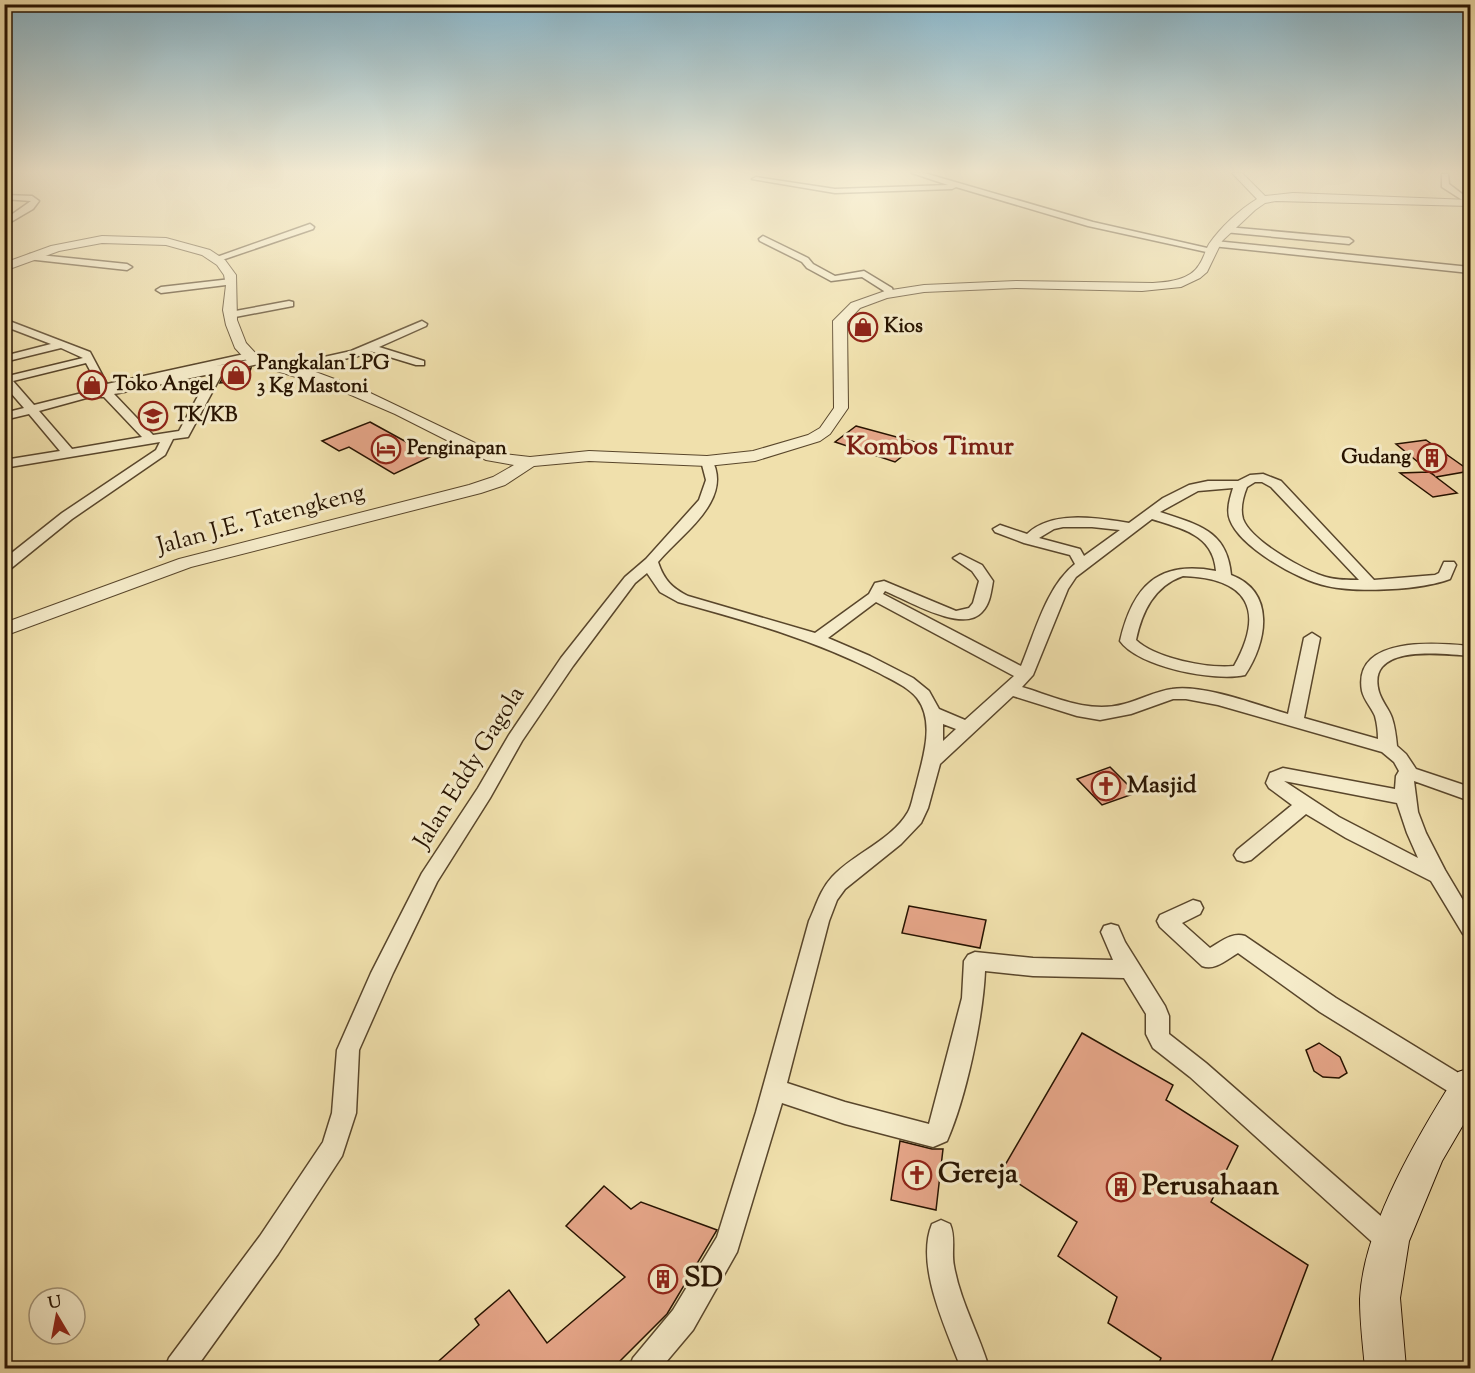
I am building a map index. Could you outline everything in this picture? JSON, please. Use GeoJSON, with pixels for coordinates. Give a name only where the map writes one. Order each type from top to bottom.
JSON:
{"type":"FeatureCollection","features":[{"type":"Feature","properties":{"kind":"main road"},"geometry":{"type":"LineString","coordinates":[[1385,1368],[1380,1298],[1390,1241],[1429,1150],[1469,1087]]}},
{"type":"Feature","properties":{"kind":"street"},"geometry":{"type":"LineString","coordinates":[[216,259],[280,237]]}},
{"type":"Feature","properties":{"kind":"street"},"geometry":{"type":"LineString","coordinates":[[1160,237],[1213,247],[1394,260],[1470,270]]}},
{"type":"Feature","properties":{"kind":"street"},"geometry":{"type":"LineString","coordinates":[[4,268],[30,257],[88,241],[135,239],[191,246],[204,250],[228,271],[231,282],[230,315],[241,347],[254,359],[372,398],[492,457],[530,462],[589,456],[707,461],[756,456],[814,438],[825,432],[841,408],[840,321],[843,313],[852,306],[889,294],[973,285],[1121,287],[1173,284],[1191,279],[1198,274],[1204,268],[1213,247],[1221,237]]}},
{"type":"Feature","properties":{"kind":"street"},"geometry":{"type":"LineString","coordinates":[[1305,237],[1349,241]]}},
{"type":"Feature","properties":{"kind":"street"},"geometry":{"type":"LineString","coordinates":[[763,239],[805,260],[810,266],[834,279],[866,275],[889,290],[889,294]]}},
{"type":"Feature","properties":{"kind":"street"},"geometry":{"type":"LineString","coordinates":[[30,257],[127,267]]}},
{"type":"Feature","properties":{"kind":"street"},"geometry":{"type":"LineString","coordinates":[[161,290],[231,282]]}},
{"type":"Feature","properties":{"kind":"street"},"geometry":{"type":"LineString","coordinates":[[230,315],[289,304]]}},
{"type":"Feature","properties":{"kind":"street"},"geometry":{"type":"LineString","coordinates":[[4,322],[86,354],[90,359],[99,392],[151,440]]}},
{"type":"Feature","properties":{"kind":"street"},"geometry":{"type":"LineString","coordinates":[[288,369],[372,348],[422,324]]}},
{"type":"Feature","properties":{"kind":"street"},"geometry":{"type":"LineString","coordinates":[[4,336],[26,330]]}},
{"type":"Feature","properties":{"kind":"street"},"geometry":{"type":"LineString","coordinates":[[4,359],[61,345]]}},
{"type":"Feature","properties":{"kind":"street"},"geometry":{"type":"LineString","coordinates":[[372,348],[420,363]]}},
{"type":"Feature","properties":{"kind":"street"},"geometry":{"type":"LineString","coordinates":[[68,452],[5,380],[90,359]]}},
{"type":"Feature","properties":{"kind":"street"},"geometry":{"type":"LineString","coordinates":[[173,376],[218,370],[254,359]]}},
{"type":"Feature","properties":{"kind":"street"},"geometry":{"type":"LineString","coordinates":[[4,417],[99,392],[254,359]]}},
{"type":"Feature","properties":{"kind":"street"},"geometry":{"type":"LineString","coordinates":[[4,464],[184,434],[218,370]]}},
{"type":"Feature","properties":{"kind":"street"},"geometry":{"type":"LineString","coordinates":[[4,567],[67,516],[161,452],[168,437]]}},
{"type":"Feature","properties":{"kind":"street","name":"Jalan Eddy Gagola"},"geometry":{"type":"LineString","coordinates":[[179,1368],[262,1255],[333,1148],[344,1113],[348,1050],[382,973],[429,878],[484,793],[515,739],[567,662],[630,580],[651,562],[662,546],[704,505],[712,481],[707,461]]}},
{"type":"Feature","properties":{"kind":"street","name":"Jalan J.E. Tatengkeng"},"geometry":{"type":"LineString","coordinates":[[4,630],[175,566],[230,550],[475,489],[499,481],[530,462]]}},
{"type":"Feature","properties":{"kind":"street"},"geometry":{"type":"LineString","coordinates":[[1369,583],[1276,484],[1260,477],[1253,477],[1241,485],[1234,508],[1239,525],[1286,564],[1325,581],[1369,583],[1437,579],[1445,576],[1449,565]]}},
{"type":"Feature","properties":{"kind":"street"},"geometry":{"type":"LineString","coordinates":[[932,760],[1025,675],[1061,589],[1071,574],[1082,564],[1178,494],[1200,485],[1216,482],[1241,485]]}},
{"type":"Feature","properties":{"kind":"street"},"geometry":{"type":"LineString","coordinates":[[1149,513],[1193,529],[1206,537],[1217,547],[1222,558],[1224,576]]}},
{"type":"Feature","properties":{"kind":"street"},"geometry":{"type":"LineString","coordinates":[[1029,540],[1039,530],[1051,525],[1100,523],[1132,528]]}},
{"type":"Feature","properties":{"kind":"street"},"geometry":{"type":"LineString","coordinates":[[1000,529],[1029,540],[1075,552],[1082,564]]}},
{"type":"Feature","properties":{"kind":"street"},"geometry":{"type":"LineString","coordinates":[[817,639],[875,596],[880,586],[884,585],[954,615],[965,616],[974,612],[980,607],[986,581],[982,573],[960,558]]}},
{"type":"Feature","properties":{"kind":"street"},"geometry":{"type":"LineString","coordinates":[[643,1368],[683,1320],[728,1243],[774,1089],[819,921],[830,895],[850,873],[885,846],[914,818],[932,760],[934,735],[932,713],[923,695],[905,681],[854,654],[817,639],[683,599],[666,591],[656,580],[651,562]]}},
{"type":"Feature","properties":{"kind":"street"},"geometry":{"type":"LineString","coordinates":[[1201,572],[1224,576],[1242,587],[1253,599],[1257,609],[1259,624],[1239,671],[1217,672],[1170,662],[1142,653],[1130,646],[1128,641],[1131,622],[1141,602],[1157,583],[1171,575],[1182,573],[1201,572]]}},
{"type":"Feature","properties":{"kind":"street"},"geometry":{"type":"LineString","coordinates":[[875,596],[1025,675]]}},
{"type":"Feature","properties":{"kind":"street"},"geometry":{"type":"LineString","coordinates":[[1295,722],[1312,638]]}},
{"type":"Feature","properties":{"kind":"street"},"geometry":{"type":"LineString","coordinates":[[1388,748],[1383,717],[1370,690],[1372,665],[1381,657],[1406,650],[1470,651]]}},
{"type":"Feature","properties":{"kind":"street"},"geometry":{"type":"LineString","coordinates":[[1010,689],[1083,712],[1100,714],[1125,710],[1172,694],[1219,700],[1388,748],[1400,758],[1410,774],[1470,794]]}},
{"type":"Feature","properties":{"kind":"street"},"geometry":{"type":"LineString","coordinates":[[932,713],[968,728]]}},
{"type":"Feature","properties":{"kind":"street"},"geometry":{"type":"LineString","coordinates":[[1406,798],[1283,774],[1276,777],[1275,783],[1304,805],[1377,846],[1436,874]]}},
{"type":"Feature","properties":{"kind":"street"},"geometry":{"type":"LineString","coordinates":[[1410,774],[1404,780],[1407,807],[1436,874],[1470,928]]}},
{"type":"Feature","properties":{"kind":"street"},"geometry":{"type":"LineString","coordinates":[[1244,855],[1304,805]]}},
{"type":"Feature","properties":{"kind":"street"},"geometry":{"type":"LineString","coordinates":[[1193,908],[1167,921],[1209,960],[1238,942],[1328,1005],[1469,1087]]}},
{"type":"Feature","properties":{"kind":"street"},"geometry":{"type":"LineString","coordinates":[[1111,932],[1111,939],[1157,1014],[1157,1035],[1165,1044],[1198,1070],[1390,1241]]}},
{"type":"Feature","properties":{"kind":"street"},"geometry":{"type":"LineString","coordinates":[[774,1089],[877,1122],[933,1136],[938,1133],[963,1047],[973,998],[975,961],[1033,967],[1131,969]]}},
{"type":"Feature","properties":{"kind":"street"},"geometry":{"type":"LineString","coordinates":[[940,1233],[940,1264],[952,1307],[975,1368]]}},
{"type":"Feature","properties":{"kind":"building","name":"Pangkalan LPG 3 Kg Mastoni"},"geometry":{"type":"Polygon","coordinates":[[[251,368],[247,381],[220,383],[225,374],[251,368]]]}},
{"type":"Feature","properties":{"kind":"building","name":"Penginapan"},"geometry":{"type":"Polygon","coordinates":[[[370,422],[432,456],[394,474],[349,447],[339,451],[322,441],[370,422]]]}},
{"type":"Feature","properties":{"kind":"building"},"geometry":{"type":"Polygon","coordinates":[[[856,426],[919,443],[895,462],[835,442],[856,426]]]}},
{"type":"Feature","properties":{"kind":"building","name":"Gudang"},"geometry":{"type":"Polygon","coordinates":[[[1426,440],[1470,471],[1436,477],[1457,493],[1433,497],[1400,473],[1429,472],[1435,476],[1396,444],[1426,440]]]}},
{"type":"Feature","properties":{"kind":"building","name":"Masjid"},"geometry":{"type":"Polygon","coordinates":[[[1110,767],[1136,793],[1102,805],[1077,779],[1110,767]]]}},
{"type":"Feature","properties":{"kind":"building"},"geometry":{"type":"Polygon","coordinates":[[[909,906],[986,920],[980,948],[902,933],[909,906]]]}},
{"type":"Feature","properties":{"kind":"building","name":"Perusahaan"},"geometry":{"type":"Polygon","coordinates":[[[1082,1033],[1173,1085],[1166,1100],[1238,1146],[1211,1202],[1308,1265],[1269,1368],[1157,1368],[1161,1358],[1108,1323],[1117,1297],[1058,1256],[1077,1222],[1001,1172],[1082,1033]]]}},
{"type":"Feature","properties":{"kind":"building"},"geometry":{"type":"Polygon","coordinates":[[[1319,1043],[1340,1057],[1347,1073],[1339,1078],[1323,1077],[1314,1071],[1306,1050],[1319,1043]]]}},
{"type":"Feature","properties":{"kind":"building","name":"Gereja"},"geometry":{"type":"Polygon","coordinates":[[[900,1141],[932,1149],[943,1149],[936,1210],[891,1200],[900,1141]]]}},
{"type":"Feature","properties":{"kind":"building","name":"SD"},"geometry":{"type":"Polygon","coordinates":[[[604,1186],[631,1209],[641,1202],[717,1230],[667,1314],[613,1368],[431,1368],[479,1325],[475,1319],[509,1290],[547,1343],[625,1277],[566,1226],[604,1186]]]}},
{"type":"Feature","properties":{"kind":"place","name":"Kios"},"geometry":{"type":"Point","coordinates":[863,327]}},
{"type":"Feature","properties":{"kind":"place","name":"Pangkalan LPG 3 Kg Mastoni"},"geometry":{"type":"Point","coordinates":[236,375]}},
{"type":"Feature","properties":{"kind":"place","name":"Toko Angel"},"geometry":{"type":"Point","coordinates":[92,385]}},
{"type":"Feature","properties":{"kind":"place","name":"TK/KB"},"geometry":{"type":"Point","coordinates":[153,416]}},
{"type":"Feature","properties":{"kind":"place","name":"Penginapan"},"geometry":{"type":"Point","coordinates":[386,449]}},
{"type":"Feature","properties":{"kind":"place","name":"Gudang"},"geometry":{"type":"Point","coordinates":[1432,458]}},
{"type":"Feature","properties":{"kind":"place","name":"Masjid"},"geometry":{"type":"Point","coordinates":[1106,786]}},
{"type":"Feature","properties":{"kind":"place","name":"Gereja"},"geometry":{"type":"Point","coordinates":[917,1175]}},
{"type":"Feature","properties":{"kind":"place","name":"Perusahaan"},"geometry":{"type":"Point","coordinates":[1121,1187]}},
{"type":"Feature","properties":{"kind":"place","name":"SD"},"geometry":{"type":"Point","coordinates":[663,1279]}},
{"type":"Feature","properties":{"kind":"district","name":"Kombos Timur"},"geometry":{"type":"Point","coordinates":[930,447]}}]}
